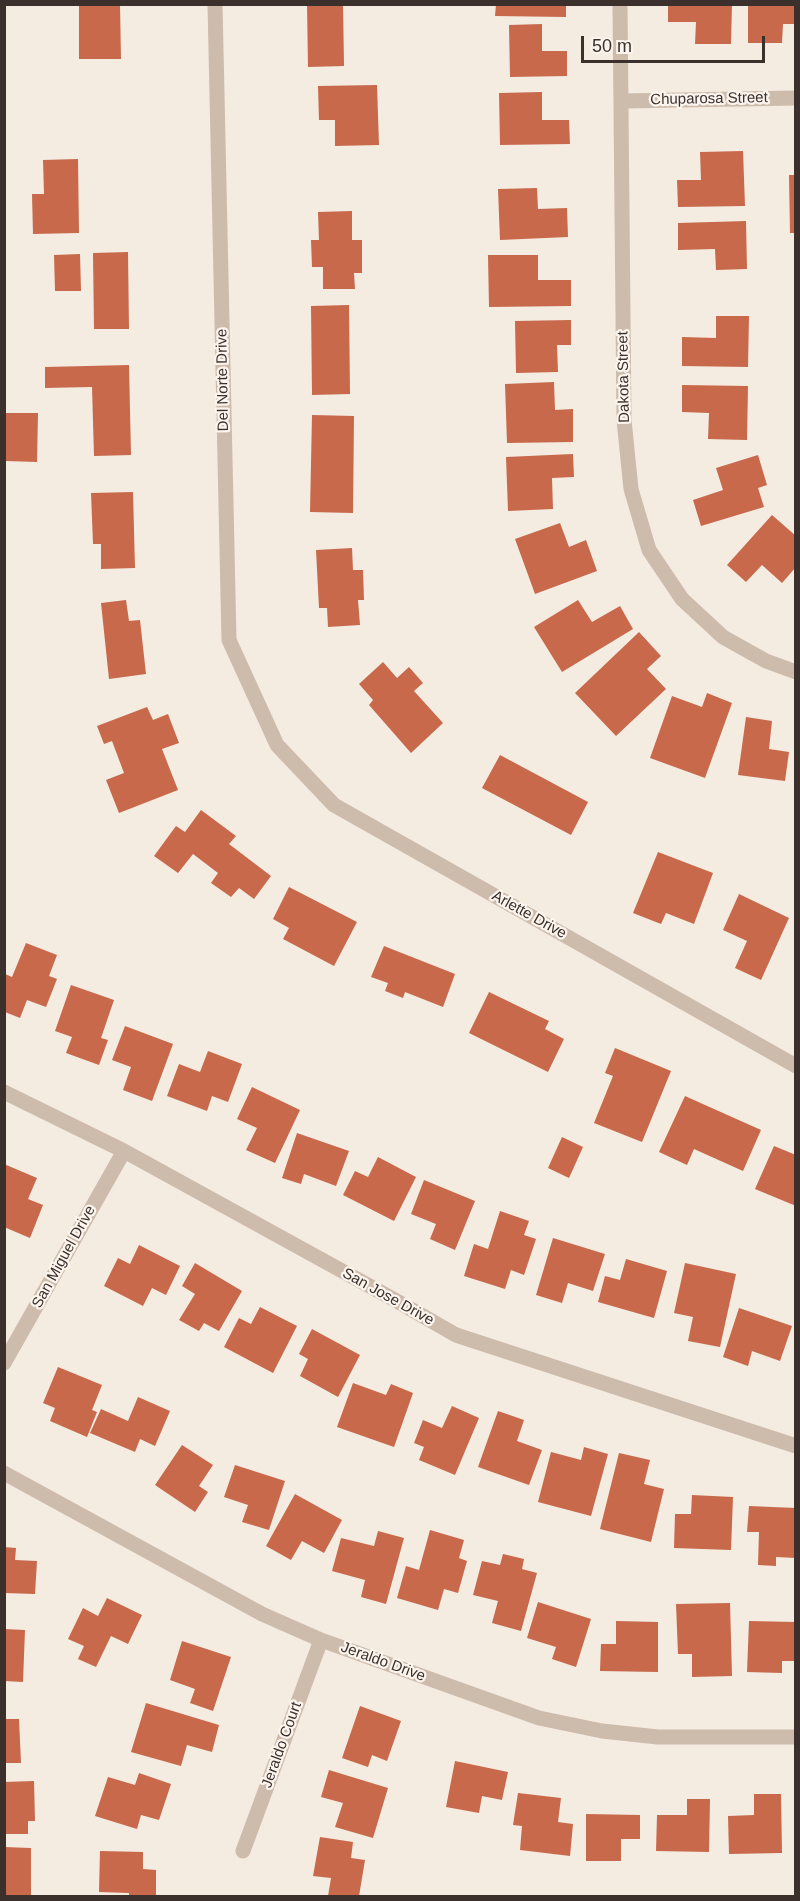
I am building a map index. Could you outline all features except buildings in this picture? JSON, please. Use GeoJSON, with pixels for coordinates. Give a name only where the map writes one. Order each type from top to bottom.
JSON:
{"type":"FeatureCollection","features":[{"type":"Feature","properties":{"kind":"street","name":"Del Norte Drive"},"geometry":{"type":"LineString","coordinates":[[215,4],[229,640],[277,745]]}},
{"type":"Feature","properties":{"kind":"street","name":"Dakota Street"},"geometry":{"type":"LineString","coordinates":[[620,4],[624,420],[632,489],[649,550],[682,599],[723,637],[766,661],[795,672]]}},
{"type":"Feature","properties":{"kind":"street","name":"Chuparosa Street"},"geometry":{"type":"LineString","coordinates":[[622,101],[795,98]]}},
{"type":"Feature","properties":{"kind":"street","name":"Arlette Drive"},"geometry":{"type":"LineString","coordinates":[[277,745],[334,805],[795,1066]]}},
{"type":"Feature","properties":{"kind":"street","name":"San Jose Drive"},"geometry":{"type":"LineString","coordinates":[[4,1092],[124,1151],[456,1335],[795,1446]]}},
{"type":"Feature","properties":{"kind":"street","name":"San Miguel Drive"},"geometry":{"type":"LineString","coordinates":[[4,1363],[124,1151]]}},
{"type":"Feature","properties":{"kind":"street","name":"Jeraldo Drive"},"geometry":{"type":"LineString","coordinates":[[4,1473],[262,1614],[321,1640],[539,1718],[592,1729],[658,1737],[795,1737]]}},
{"type":"Feature","properties":{"kind":"street","name":"Jeraldo Court"},"geometry":{"type":"LineString","coordinates":[[243,1851],[321,1640]]}}]}
